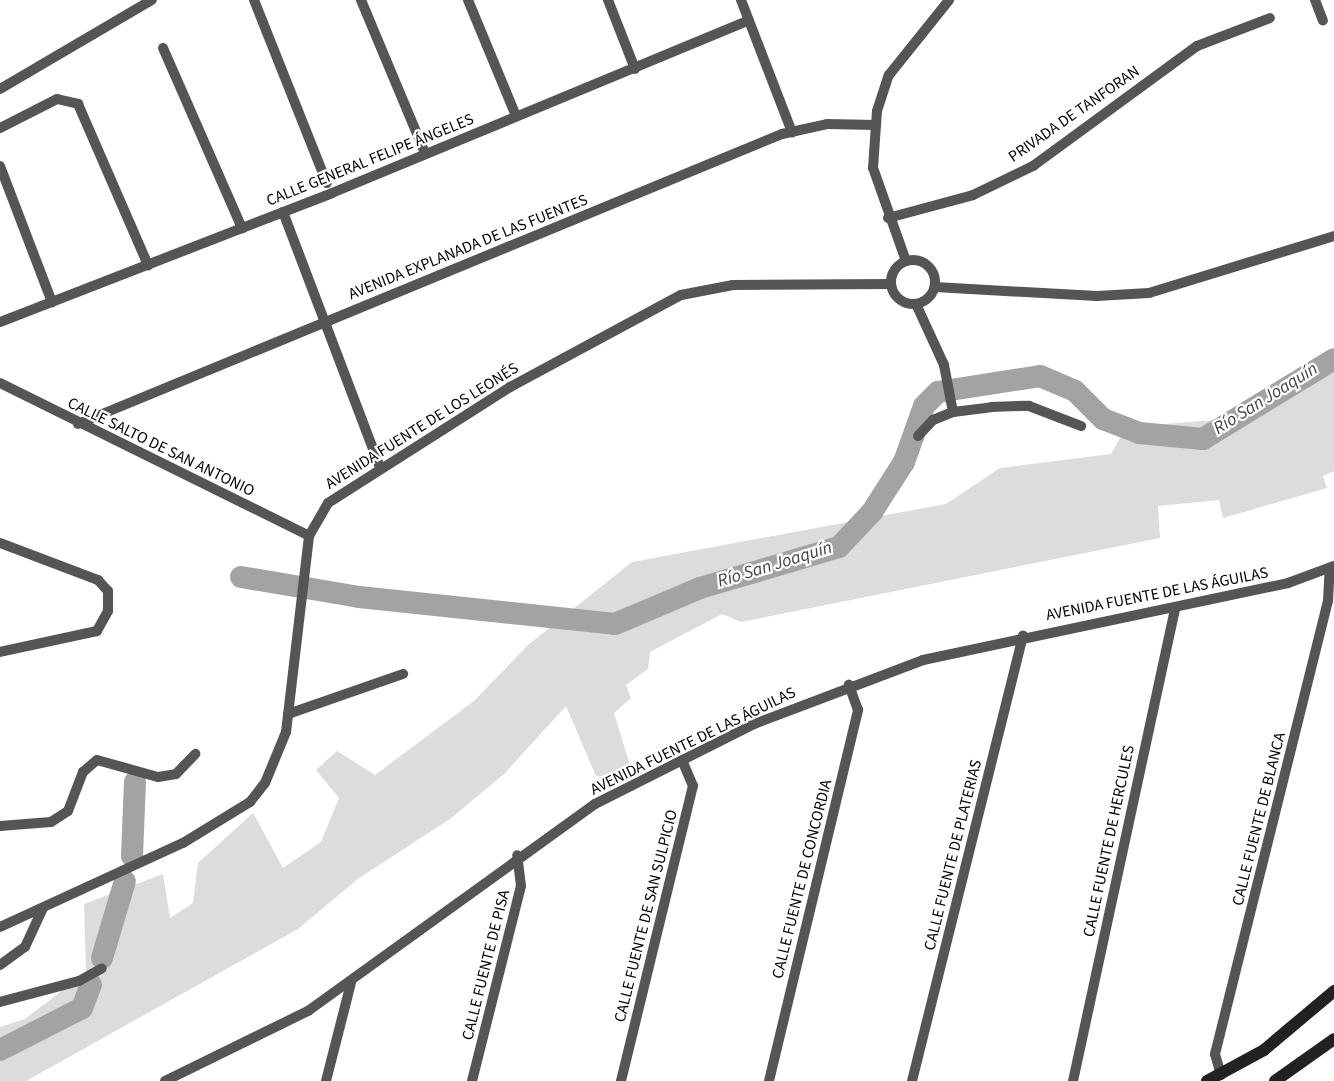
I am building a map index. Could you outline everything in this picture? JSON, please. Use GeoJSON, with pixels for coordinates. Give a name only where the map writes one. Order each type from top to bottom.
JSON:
{"type":"FeatureCollection","features":[{"type":"Feature","properties":{"kind":"main road"},"geometry":{"type":"LineString","coordinates":[[1207,1081],[1264,1050],[1334,991]]}},
{"type":"Feature","properties":{"kind":"main road"},"geometry":{"type":"LineString","coordinates":[[1275,1081],[1334,1039]]}},
{"type":"Feature","properties":{"kind":"street"},"geometry":{"type":"LineString","coordinates":[[0,89],[152,0]]}},
{"type":"Feature","properties":{"kind":"street"},"geometry":{"type":"LineString","coordinates":[[254,0],[327,183]]}},
{"type":"Feature","properties":{"kind":"street"},"geometry":{"type":"LineString","coordinates":[[361,0],[425,153]]}},
{"type":"Feature","properties":{"kind":"street"},"geometry":{"type":"LineString","coordinates":[[468,0],[516,116]]}},
{"type":"Feature","properties":{"kind":"street"},"geometry":{"type":"LineString","coordinates":[[608,0],[635,69]]}},
{"type":"Feature","properties":{"kind":"street"},"geometry":{"type":"LineString","coordinates":[[741,0],[792,132]]}},
{"type":"Feature","properties":{"kind":"street"},"geometry":{"type":"LineString","coordinates":[[906,261],[888,218],[873,168],[876,125],[889,75],[949,0]]}},
{"type":"Feature","properties":{"kind":"street"},"geometry":{"type":"LineString","coordinates":[[1315,0],[1323,21]]}},
{"type":"Feature","properties":{"kind":"street","name":"PRIVADA DE TANFORAN"},"geometry":{"type":"LineString","coordinates":[[888,218],[973,195],[1033,166],[1197,46],[1270,18]]}},
{"type":"Feature","properties":{"kind":"street","name":"CALLE GENERAL FELIPE ÁNGELES"},"geometry":{"type":"LineString","coordinates":[[0,322],[283,212],[635,69],[749,20]]}},
{"type":"Feature","properties":{"kind":"street"},"geometry":{"type":"LineString","coordinates":[[163,48],[242,228]]}},
{"type":"Feature","properties":{"kind":"street"},"geometry":{"type":"LineString","coordinates":[[0,128],[57,99],[78,104],[147,265]]}},
{"type":"Feature","properties":{"kind":"street","name":"AVENIDA EXPLANADA DE LAS FUENTES"},"geometry":{"type":"LineString","coordinates":[[78,424],[792,132],[827,124],[876,125]]}},
{"type":"Feature","properties":{"kind":"street"},"geometry":{"type":"LineString","coordinates":[[0,166],[52,302]]}},
{"type":"Feature","properties":{"kind":"street"},"geometry":{"type":"LineString","coordinates":[[283,212],[323,323],[380,468]]}},
{"type":"Feature","properties":{"kind":"street"},"geometry":{"type":"LineString","coordinates":[[916,304],[935,287],[1097,296],[1149,293],[1332,232]]}},
{"type":"Feature","properties":{"kind":"street"},"geometry":{"type":"LineString","coordinates":[[935,287],[924,262],[906,261],[894,270],[891,284],[897,297],[916,304],[948,384],[953,412]]}},
{"type":"Feature","properties":{"kind":"street","name":"AVENIDA FUENTE DE LOS LEONÉS"},"geometry":{"type":"LineString","coordinates":[[0,927],[183,843],[250,802],[278,757],[288,714],[302,575],[309,536],[328,503],[510,387],[681,295],[733,285],[891,284]]}},
{"type":"Feature","properties":{"kind":"street","name":"CALLE SALTO DE SAN ANTONIO"},"geometry":{"type":"LineString","coordinates":[[0,383],[78,424],[309,536]]}},
{"type":"Feature","properties":{"kind":"street"},"geometry":{"type":"LineString","coordinates":[[918,436],[953,412],[1029,406],[1081,426]]}},
{"type":"Feature","properties":{"kind":"street"},"geometry":{"type":"LineString","coordinates":[[0,543],[98,580],[108,591],[108,611],[97,631],[0,652]]}},
{"type":"Feature","properties":{"kind":"street","name":"AVENIDA FUENTE DE LAS ÁGUILAS"},"geometry":{"type":"LineString","coordinates":[[165,1081],[181,1077],[308,1011],[351,983],[517,855],[595,804],[682,760],[849,685],[1023,636],[1175,608],[1288,583],[1332,567]]}},
{"type":"Feature","properties":{"kind":"street","name":"CALLE FUENTE DE BLANCA"},"geometry":{"type":"LineString","coordinates":[[1221,1075],[1215,1054],[1328,601],[1332,567]]}},
{"type":"Feature","properties":{"kind":"street","name":"CALLE FUENTE DE HERCULES"},"geometry":{"type":"LineString","coordinates":[[1073,1081],[1175,608]]}},
{"type":"Feature","properties":{"kind":"street","name":"CALLE FUENTE DE PLATERIAS"},"geometry":{"type":"LineString","coordinates":[[912,1081],[1023,636]]}},
{"type":"Feature","properties":{"kind":"street"},"geometry":{"type":"LineString","coordinates":[[288,714],[403,674]]}},
{"type":"Feature","properties":{"kind":"street","name":"CALLE FUENTE DE CONCORDIA"},"geometry":{"type":"LineString","coordinates":[[769,1081],[858,710],[849,685]]}},
{"type":"Feature","properties":{"kind":"street"},"geometry":{"type":"LineString","coordinates":[[0,826],[51,822],[68,811],[83,772],[97,760],[158,777],[176,774],[195,754]]}},
{"type":"Feature","properties":{"kind":"street","name":"CALLE FUENTE DE SAN SULPICIO"},"geometry":{"type":"LineString","coordinates":[[621,1081],[693,786],[682,760]]}},
{"type":"Feature","properties":{"kind":"street","name":"CALLE FUENTE DE PISA"},"geometry":{"type":"LineString","coordinates":[[472,1081],[521,886],[517,855]]}},
{"type":"Feature","properties":{"kind":"street"},"geometry":{"type":"LineString","coordinates":[[0,965],[25,947],[43,908]]}},
{"type":"Feature","properties":{"kind":"street"},"geometry":{"type":"LineString","coordinates":[[0,1002],[79,981],[102,968]]}},
{"type":"Feature","properties":{"kind":"street"},"geometry":{"type":"LineString","coordinates":[[326,1081],[351,983]]}},
{"type":"Feature","properties":{"kind":"shaded area"},"geometry":{"type":"Polygon","coordinates":[[[1334,356],[1334,471],[1323,476],[1327,488],[1223,518],[1219,500],[1158,506],[1160,538],[741,622],[722,614],[650,652],[648,669],[626,685],[631,698],[614,713],[633,775],[596,776],[566,706],[504,774],[450,819],[359,878],[298,929],[26,1081],[0,1081],[0,1027],[25,1019],[86,972],[84,904],[163,874],[170,918],[193,903],[198,863],[253,813],[283,868],[321,842],[339,798],[316,770],[337,751],[375,775],[474,701],[528,645],[632,562],[946,504],[1000,468],[1111,454],[1126,427],[1229,419],[1316,362],[1334,356]]]}},
{"type":"Feature","properties":{"kind":"waterway","name":"Río San Joaquín"},"geometry":{"type":"LineString","coordinates":[[241,577],[359,597],[615,624],[700,588],[839,547],[872,512],[904,462],[924,406],[938,392],[1040,376],[1075,391],[1103,419],[1139,433],[1203,439],[1334,359]]}},
{"type":"Feature","properties":{"kind":"waterway","name":"Río San Joaquín"},"geometry":{"type":"LineString","coordinates":[[132,856],[135,782]]}},
{"type":"Feature","properties":{"kind":"waterway","name":"Río San Joaquín"},"geometry":{"type":"LineString","coordinates":[[102,958],[125,881]]}},
{"type":"Feature","properties":{"kind":"waterway","name":"Río San Joaquín"},"geometry":{"type":"LineString","coordinates":[[0,1050],[82,1008],[91,985]]}}]}
